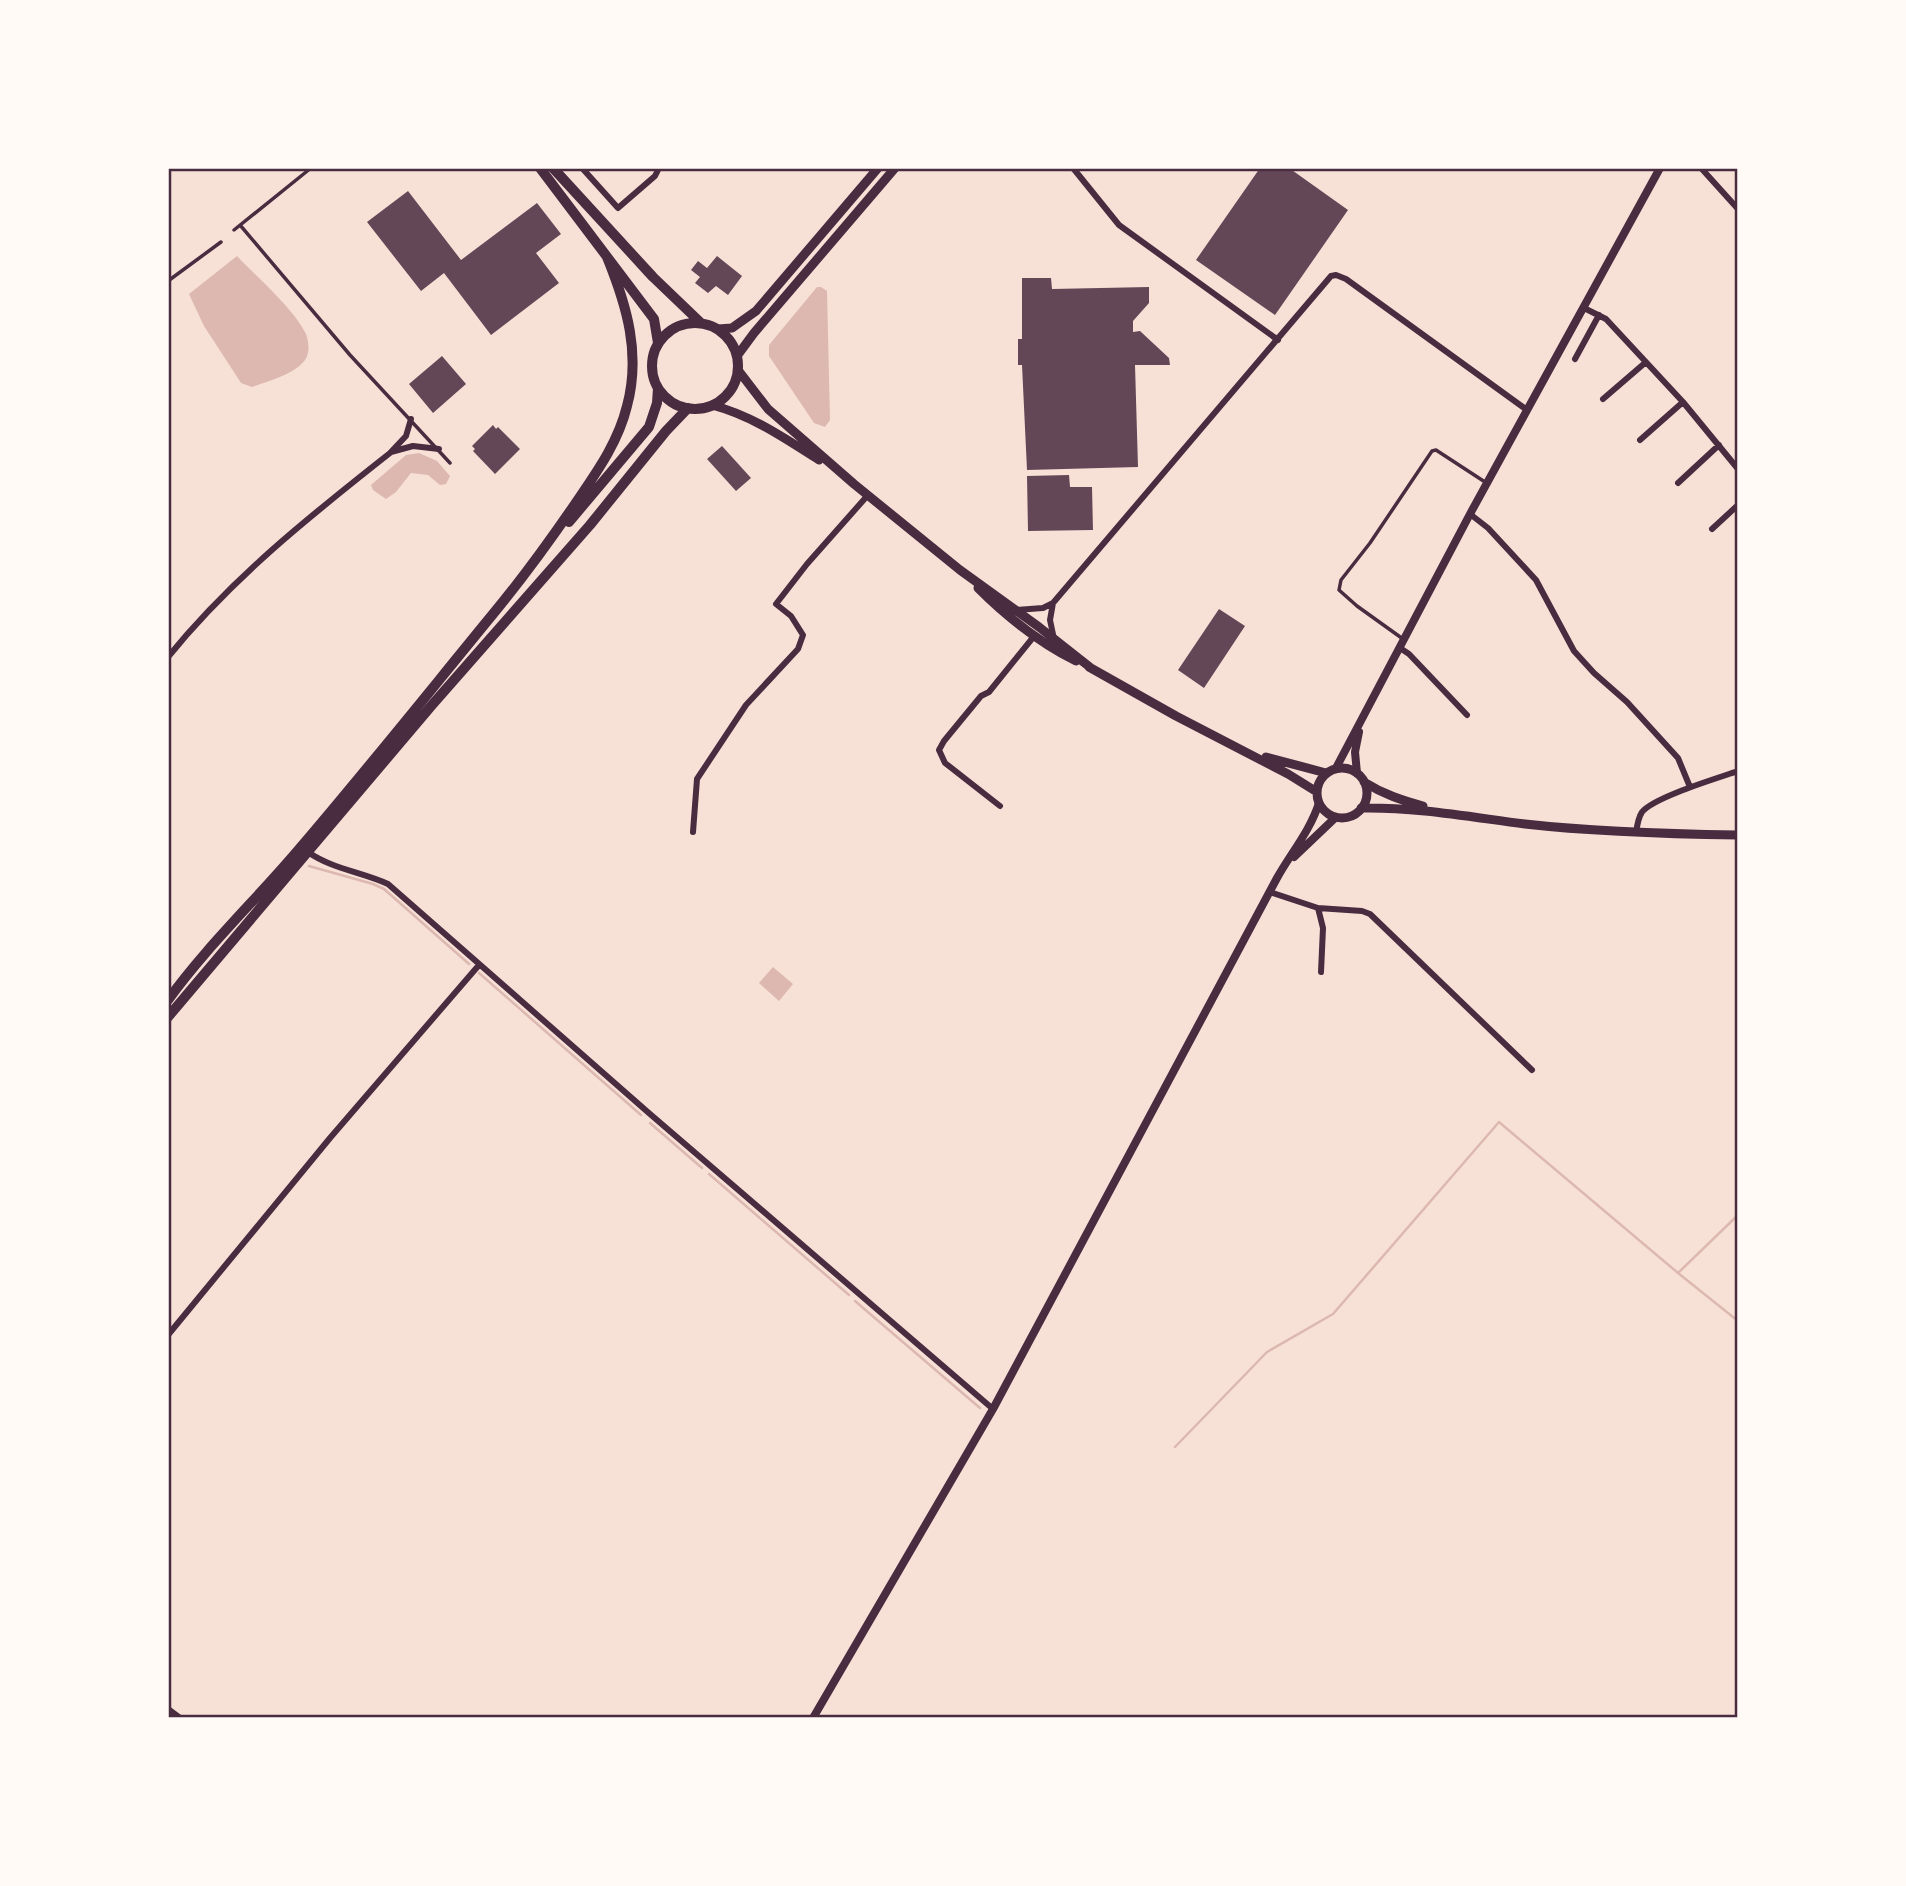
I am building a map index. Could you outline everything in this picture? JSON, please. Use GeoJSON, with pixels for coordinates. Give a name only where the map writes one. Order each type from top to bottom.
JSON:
{"type":"FeatureCollection","features":[{"type":"Feature","properties":{"kind":"main road"},"geometry":{"type":"LineString","coordinates":[[168,1000],[187,973],[249,908],[310,837],[541,554],[642,437],[653,416],[658,388],[652,367],[658,343],[654,319],[540,168]]}},
{"type":"Feature","properties":{"kind":"main road"},"geometry":{"type":"LineString","coordinates":[[552,168],[653,277],[701,323],[718,329],[732,328],[756,311],[878,168]]}},
{"type":"Feature","properties":{"kind":"main road"},"geometry":{"type":"LineString","coordinates":[[737,356],[895,168]]}},
{"type":"Feature","properties":{"kind":"main road"},"geometry":{"type":"LineString","coordinates":[[589,234],[595,231],[605,235],[645,275],[653,277]]}},
{"type":"Feature","properties":{"kind":"main road"},"geometry":{"type":"LineString","coordinates":[[541,554],[604,462],[627,408],[632,371],[631,331],[620,289],[607,257]]}},
{"type":"Feature","properties":{"kind":"main road"},"geometry":{"type":"LineString","coordinates":[[658,343],[677,327],[701,323]]}},
{"type":"Feature","properties":{"kind":"main road"},"geometry":{"type":"LineString","coordinates":[[712,405],[730,391],[738,370],[733,345],[718,329]]}},
{"type":"Feature","properties":{"kind":"main road"},"geometry":{"type":"LineString","coordinates":[[738,370],[768,409],[854,484],[960,570],[1091,668]]}},
{"type":"Feature","properties":{"kind":"main road"},"geometry":{"type":"LineString","coordinates":[[658,388],[668,399],[688,408],[712,405],[763,424],[854,484]]}},
{"type":"Feature","properties":{"kind":"main road"},"geometry":{"type":"LineString","coordinates":[[168,1017],[688,408]]}},
{"type":"Feature","properties":{"kind":"main road"},"geometry":{"type":"LineString","coordinates":[[960,570],[996,606],[1059,652],[1176,716],[1247,751],[1317,793]]}},
{"type":"Feature","properties":{"kind":"main road"},"geometry":{"type":"LineString","coordinates":[[1247,751],[1326,773]]}},
{"type":"Feature","properties":{"kind":"main road"},"geometry":{"type":"LineString","coordinates":[[1361,808],[1367,793],[1364,782],[1357,773],[1348,768],[1336,768],[1326,773],[1317,793],[1319,803],[1326,812],[1336,817],[1348,817],[1361,808],[1387,807],[1526,824],[1636,833],[1738,835]]}},
{"type":"Feature","properties":{"kind":"main road"},"geometry":{"type":"LineString","coordinates":[[1364,782],[1397,800],[1452,813]]}},
{"type":"Feature","properties":{"kind":"street"},"geometry":{"type":"LineString","coordinates":[[582,168],[618,208],[655,176],[659,168]]}},
{"type":"Feature","properties":{"kind":"street"},"geometry":{"type":"LineString","coordinates":[[1073,168],[1119,225],[1278,340]]}},
{"type":"Feature","properties":{"kind":"street"},"geometry":{"type":"LineString","coordinates":[[1336,768],[1470,514],[1660,168]]}},
{"type":"Feature","properties":{"kind":"street"},"geometry":{"type":"LineString","coordinates":[[1701,168],[1738,209]]}},
{"type":"Feature","properties":{"kind":"street"},"geometry":{"type":"LineString","coordinates":[[1016,610],[1043,608],[1053,603],[1331,276],[1336,275],[1354,285],[1527,410]]}},
{"type":"Feature","properties":{"kind":"street"},"geometry":{"type":"LineString","coordinates":[[1584,308],[1606,319],[1683,402],[1738,469]]}},
{"type":"Feature","properties":{"kind":"street"},"geometry":{"type":"LineString","coordinates":[[1575,359],[1599,315]]}},
{"type":"Feature","properties":{"kind":"street"},"geometry":{"type":"LineString","coordinates":[[1603,399],[1646,362]]}},
{"type":"Feature","properties":{"kind":"street"},"geometry":{"type":"LineString","coordinates":[[1640,440],[1683,402]]}},
{"type":"Feature","properties":{"kind":"street"},"geometry":{"type":"LineString","coordinates":[[168,657],[224,593],[265,554],[390,453],[406,436],[411,419]]}},
{"type":"Feature","properties":{"kind":"street"},"geometry":{"type":"LineString","coordinates":[[1678,483],[1719,445]]}},
{"type":"Feature","properties":{"kind":"street"},"geometry":{"type":"LineString","coordinates":[[390,453],[413,446],[439,449]]}},
{"type":"Feature","properties":{"kind":"street"},"geometry":{"type":"LineString","coordinates":[[693,832],[697,779],[746,705],[798,649],[803,635],[791,616],[776,604],[807,564],[868,495]]}},
{"type":"Feature","properties":{"kind":"street"},"geometry":{"type":"LineString","coordinates":[[1712,529],[1738,505]]}},
{"type":"Feature","properties":{"kind":"street"},"geometry":{"type":"LineString","coordinates":[[1470,514],[1496,536],[1536,580],[1574,651],[1627,702],[1678,758],[1690,788]]}},
{"type":"Feature","properties":{"kind":"street"},"geometry":{"type":"LineString","coordinates":[[1053,603],[1050,620],[1054,639]]}},
{"type":"Feature","properties":{"kind":"street"},"geometry":{"type":"LineString","coordinates":[[1000,806],[945,763],[939,750],[981,696],[989,692],[1035,635]]}},
{"type":"Feature","properties":{"kind":"street"},"geometry":{"type":"LineString","coordinates":[[1402,644],[1466,715]]}},
{"type":"Feature","properties":{"kind":"street"},"geometry":{"type":"LineString","coordinates":[[1357,773],[1355,752],[1361,723]]}},
{"type":"Feature","properties":{"kind":"street"},"geometry":{"type":"LineString","coordinates":[[1636,833],[1641,814],[1648,807],[1738,771]]}},
{"type":"Feature","properties":{"kind":"street"},"geometry":{"type":"LineString","coordinates":[[813,1718],[993,1409],[1290,853],[1310,827],[1319,803]]}},
{"type":"Feature","properties":{"kind":"street"},"geometry":{"type":"LineString","coordinates":[[1277,878],[1300,849],[1336,817]]}},
{"type":"Feature","properties":{"kind":"street"},"geometry":{"type":"LineString","coordinates":[[308,852],[332,865],[388,884],[993,1409]]}},
{"type":"Feature","properties":{"kind":"street"},"geometry":{"type":"LineString","coordinates":[[1269,892],[1318,908],[1370,914],[1532,1070]]}},
{"type":"Feature","properties":{"kind":"street"},"geometry":{"type":"LineString","coordinates":[[1318,908],[1323,928],[1321,972]]}},
{"type":"Feature","properties":{"kind":"street"},"geometry":{"type":"LineString","coordinates":[[168,1335],[330,1138],[479,965]]}},
{"type":"Feature","properties":{"kind":"street"},"geometry":{"type":"LineString","coordinates":[[168,1709],[180,1718]]}},
{"type":"Feature","properties":{"kind":"lane"},"geometry":{"type":"LineString","coordinates":[[234,230],[311,168]]}},
{"type":"Feature","properties":{"kind":"lane"},"geometry":{"type":"LineString","coordinates":[[240,225],[350,355],[450,463]]}},
{"type":"Feature","properties":{"kind":"lane"},"geometry":{"type":"LineString","coordinates":[[168,281],[221,242]]}},
{"type":"Feature","properties":{"kind":"lane"},"geometry":{"type":"LineString","coordinates":[[1402,644],[1339,590],[1341,580],[1370,543],[1432,451],[1436,450],[1487,483]]}},
{"type":"Feature","properties":{"kind":"shaded area"},"geometry":{"type":"Polygon","coordinates":[[[237,256],[293,314],[306,334],[308,344],[307,357],[294,370],[252,387],[241,383],[204,326],[189,294],[237,256]]]}},
{"type":"Feature","properties":{"kind":"shaded area"},"geometry":{"type":"Polygon","coordinates":[[[817,287],[827,291],[830,420],[825,427],[814,423],[769,356],[769,345],[817,287]]]}},
{"type":"Feature","properties":{"kind":"shaded area"},"geometry":{"type":"Polygon","coordinates":[[[419,453],[437,461],[450,476],[446,484],[440,485],[428,475],[411,473],[396,492],[386,499],[373,490],[371,485],[406,455],[419,453]]]}},
{"type":"Feature","properties":{"kind":"shaded area"},"geometry":{"type":"Polygon","coordinates":[[[773,967],[793,984],[779,1001],[759,983],[773,967]]]}},
{"type":"Feature","properties":{"kind":"building"},"geometry":{"type":"Polygon","coordinates":[[[1260,168],[1289,168],[1348,210],[1275,315],[1196,260],[1260,168]]]}},
{"type":"Feature","properties":{"kind":"building"},"geometry":{"type":"Polygon","coordinates":[[[408,191],[461,260],[537,203],[561,234],[536,253],[559,283],[491,335],[444,273],[421,291],[367,222],[408,191]]]}},
{"type":"Feature","properties":{"kind":"building"},"geometry":{"type":"Polygon","coordinates":[[[717,256],[742,276],[728,295],[716,286],[708,293],[695,283],[700,277],[691,270],[698,261],[707,268],[717,256]]]}},
{"type":"Feature","properties":{"kind":"building"},"geometry":{"type":"Polygon","coordinates":[[[1022,278],[1051,278],[1052,289],[1149,287],[1149,303],[1133,321],[1133,332],[1140,331],[1169,358],[1170,365],[1135,365],[1138,467],[1027,470],[1022,365],[1018,365],[1018,339],[1022,339],[1022,278]]]}},
{"type":"Feature","properties":{"kind":"building"},"geometry":{"type":"Polygon","coordinates":[[[442,356],[466,384],[433,413],[409,384],[442,356]]]}},
{"type":"Feature","properties":{"kind":"building"},"geometry":{"type":"Polygon","coordinates":[[[493,425],[520,449],[495,474],[473,451],[475,449],[472,446],[493,425]]]}},
{"type":"Feature","properties":{"kind":"building"},"geometry":{"type":"Polygon","coordinates":[[[722,446],[751,478],[736,491],[707,459],[722,446]]]}},
{"type":"Feature","properties":{"kind":"building"},"geometry":{"type":"Polygon","coordinates":[[[1069,475],[1070,487],[1092,487],[1093,530],[1028,531],[1027,476],[1069,475]]]}},
{"type":"Feature","properties":{"kind":"building"},"geometry":{"type":"Polygon","coordinates":[[[1219,609],[1245,626],[1204,688],[1178,670],[1219,609]]]}},
{"type":"Feature","properties":{"kind":"waterway"},"geometry":{"type":"LineString","coordinates":[[309,866],[384,889],[469,964]]}},
{"type":"Feature","properties":{"kind":"waterway"},"geometry":{"type":"LineString","coordinates":[[479,973],[641,1115]]}},
{"type":"Feature","properties":{"kind":"waterway"},"geometry":{"type":"LineString","coordinates":[[1175,1447],[1267,1352],[1333,1314],[1499,1122],[1678,1273],[1738,1215]]}},
{"type":"Feature","properties":{"kind":"waterway"},"geometry":{"type":"LineString","coordinates":[[650,1123],[702,1168]]}},
{"type":"Feature","properties":{"kind":"waterway"},"geometry":{"type":"LineString","coordinates":[[709,1174],[849,1295]]}},
{"type":"Feature","properties":{"kind":"waterway"},"geometry":{"type":"LineString","coordinates":[[1678,1273],[1738,1321]]}},
{"type":"Feature","properties":{"kind":"waterway"},"geometry":{"type":"LineString","coordinates":[[855,1301],[980,1408]]}}]}
